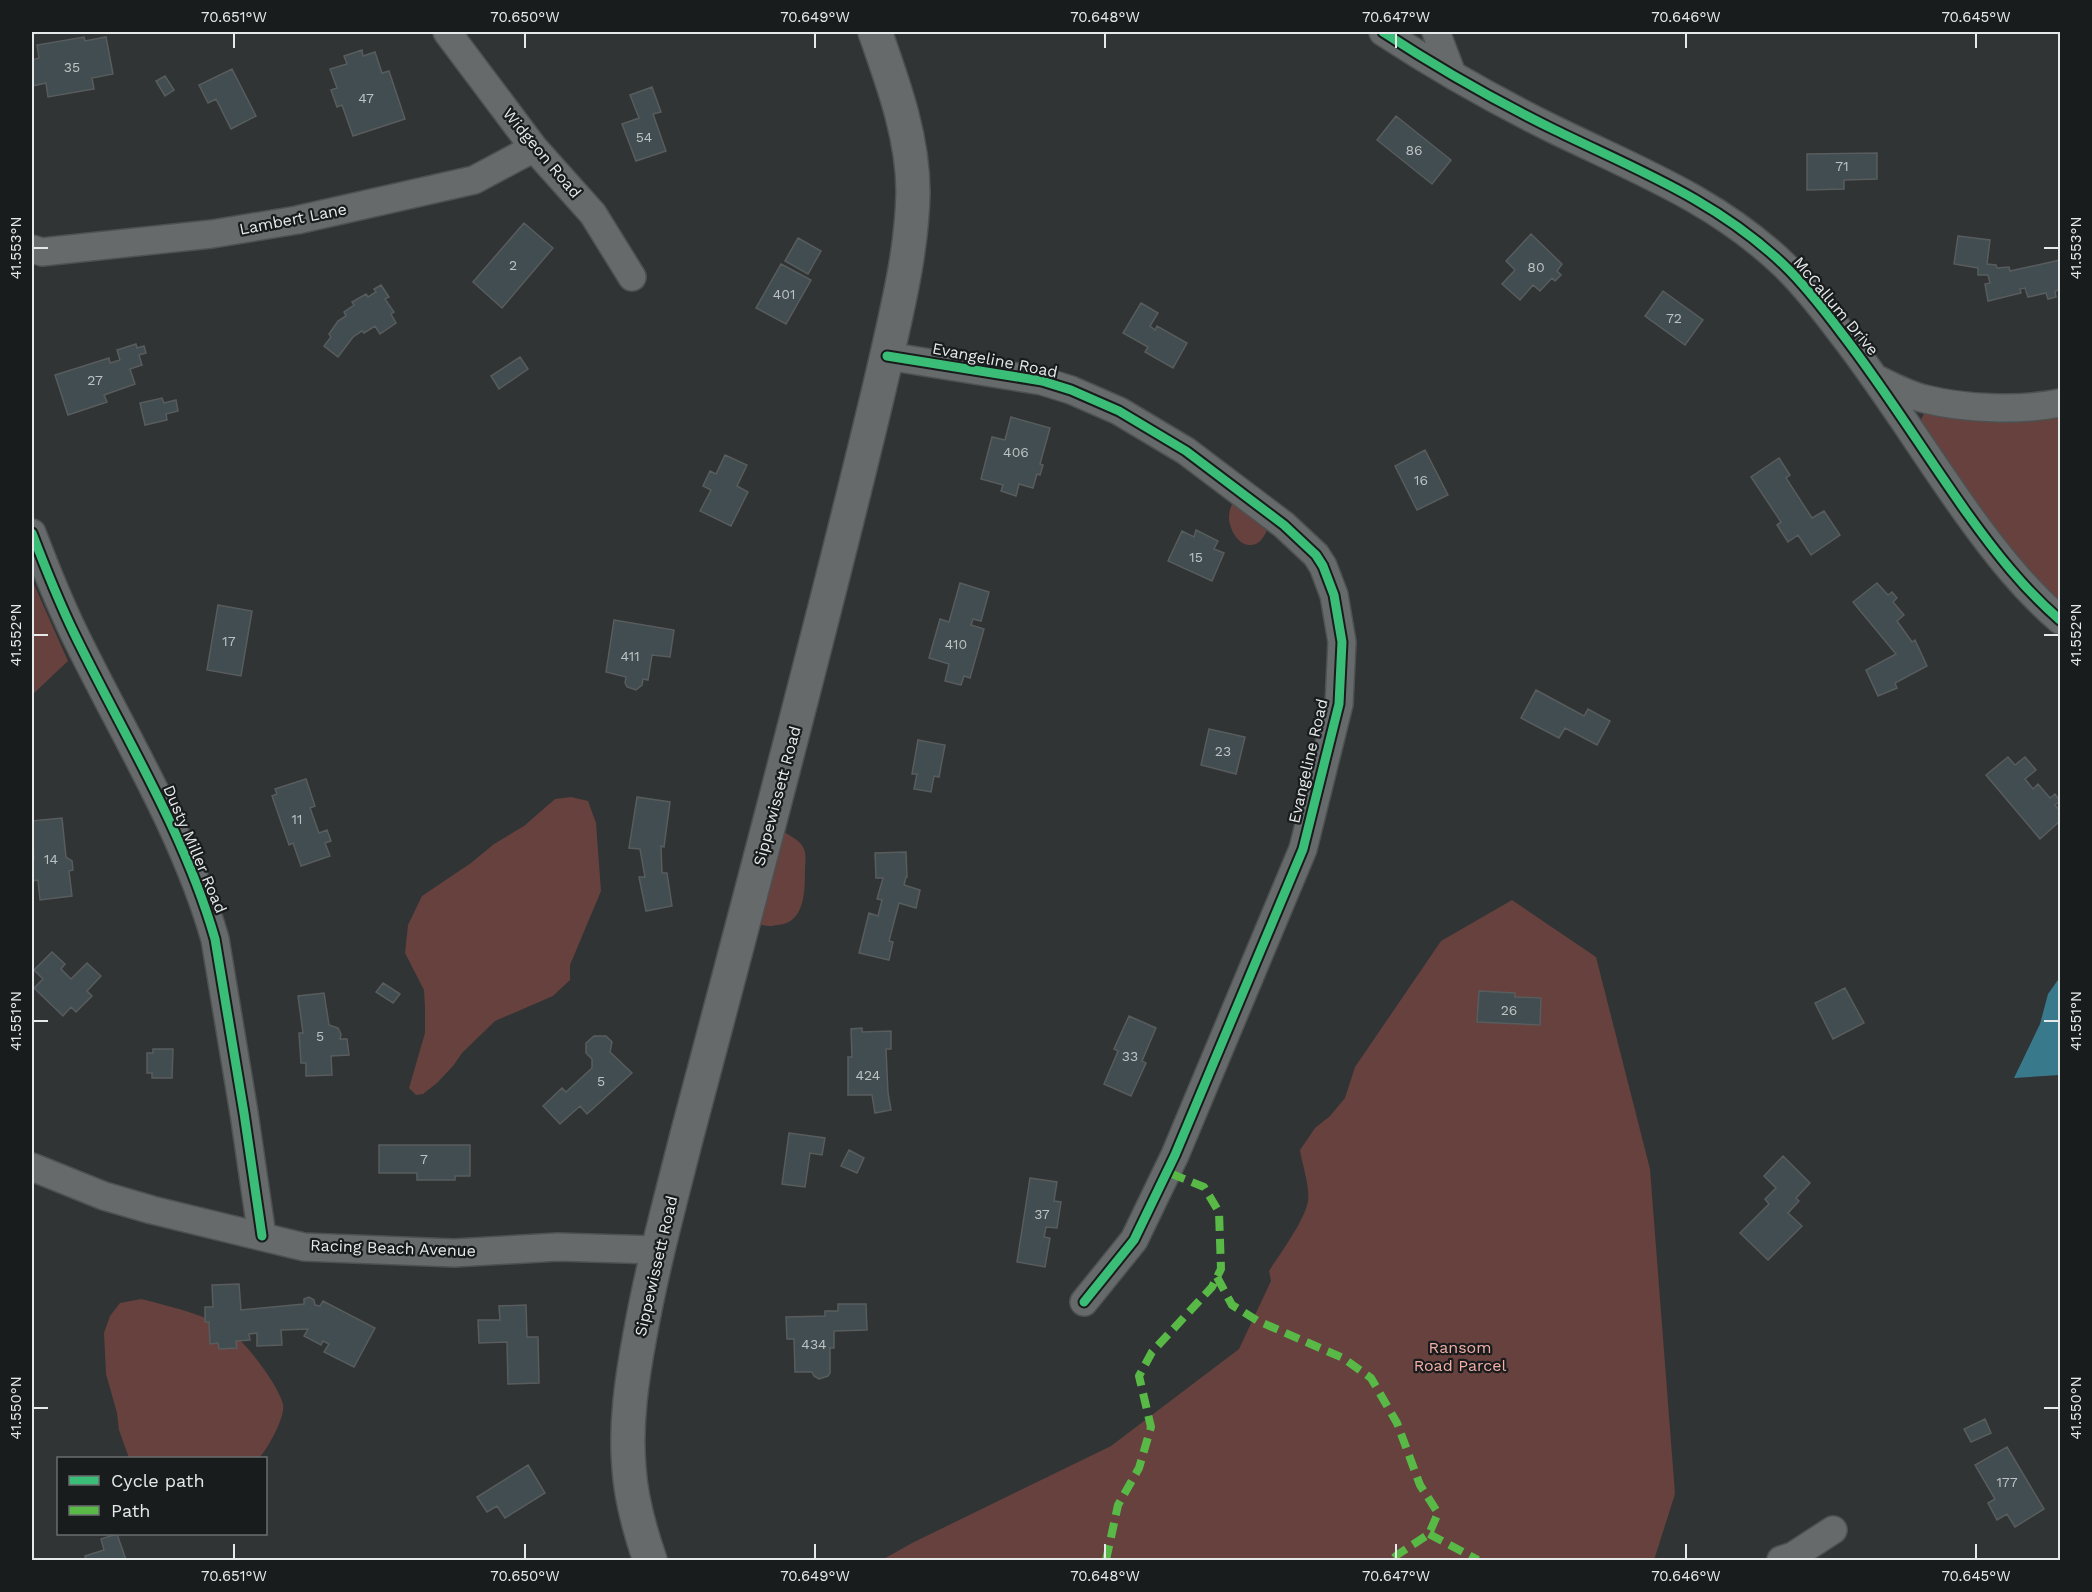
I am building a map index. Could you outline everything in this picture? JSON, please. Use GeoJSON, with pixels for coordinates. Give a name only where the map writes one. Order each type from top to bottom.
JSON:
{"type":"FeatureCollection","features":[{"type":"Feature","properties":{"kind":"main road","name":"Sippewissett Road"},"geometry":{"type":"LineString","coordinates":[[650,1560],[631,1487],[628,1436],[634,1367],[657,1250],[793,737],[887,356],[909,252],[913,192],[912,163],[900,106],[875,32]]}},
{"type":"Feature","properties":{"kind":"street","name":"Widgeon Road"},"geometry":{"type":"LineString","coordinates":[[447,32],[534,148],[593,214],[632,277]]}},
{"type":"Feature","properties":{"kind":"street","name":"McCallum Drive"},"geometry":{"type":"LineString","coordinates":[[1383,32],[1452,75],[1546,125],[1675,186],[1723,215],[1755,238],[1815,298],[1877,379],[1935,467],[1994,550],[2022,583],[2061,620]]}},
{"type":"Feature","properties":{"kind":"street"},"geometry":{"type":"LineString","coordinates":[[1436,32],[1452,75]]}},
{"type":"Feature","properties":{"kind":"street","name":"Lambert Lane"},"geometry":{"type":"LineString","coordinates":[[35,254],[212,234],[297,220],[474,180],[534,148]]}},
{"type":"Feature","properties":{"kind":"street","name":"Evangeline Road"},"geometry":{"type":"LineString","coordinates":[[887,356],[1042,381],[1071,390],[1119,411],[1186,451],[1284,525],[1316,555],[1323,566],[1334,595],[1342,642],[1339,704],[1303,849],[1167,1172],[1134,1240],[1084,1302]]}},
{"type":"Feature","properties":{"kind":"street"},"geometry":{"type":"LineString","coordinates":[[1877,379],[1903,392],[1925,399],[1957,404],[2024,408],[2061,404]]}},
{"type":"Feature","properties":{"kind":"street","name":"Dusty Miller Road"},"geometry":{"type":"LineString","coordinates":[[32,533],[55,592],[176,836],[208,915],[215,939],[262,1236]]}},
{"type":"Feature","properties":{"kind":"street","name":"Racing Beach Avenue"},"geometry":{"type":"LineString","coordinates":[[32,1167],[104,1196],[152,1210],[304,1246],[454,1253],[558,1246],[657,1250]]}},
{"type":"Feature","properties":{"kind":"street"},"geometry":{"type":"LineString","coordinates":[[1781,1560],[1793,1556],[1833,1530]]}},
{"type":"Feature","properties":{"kind":"green space"},"geometry":{"type":"Polygon","coordinates":[[[1926,409],[2060,413],[2060,605],[2008,546],[1919,424],[1926,409]]]}},
{"type":"Feature","properties":{"kind":"green space"},"geometry":{"type":"Polygon","coordinates":[[[1235,498],[1270,524],[1263,538],[1256,544],[1240,542],[1233,533],[1229,517],[1235,498]]]}},
{"type":"Feature","properties":{"kind":"green space"},"geometry":{"type":"Polygon","coordinates":[[[32,580],[68,661],[32,695],[32,580]]]}},
{"type":"Feature","properties":{"kind":"green space"},"geometry":{"type":"Polygon","coordinates":[[[571,797],[588,801],[596,823],[601,891],[570,965],[570,980],[553,996],[495,1021],[462,1053],[437,1083],[423,1094],[416,1095],[409,1088],[425,1033],[424,990],[405,953],[408,925],[422,896],[471,863],[494,844],[524,826],[555,799],[571,797]]]}},
{"type":"Feature","properties":{"kind":"green space"},"geometry":{"type":"Polygon","coordinates":[[[781,830],[793,837],[804,849],[806,858],[804,896],[794,919],[787,923],[764,926],[760,924],[781,830]]]}},
{"type":"Feature","properties":{"kind":"green space","name":"Ransom Road Parcel"},"geometry":{"type":"Polygon","coordinates":[[[1512,900],[1596,957],[1650,1169],[1675,1494],[1654,1560],[882,1560],[912,1543],[1111,1446],[1239,1349],[1271,1281],[1269,1271],[1292,1237],[1306,1209],[1308,1188],[1300,1150],[1315,1128],[1330,1116],[1345,1098],[1355,1067],[1441,941],[1512,900]]]}},
{"type":"Feature","properties":{"kind":"green space"},"geometry":{"type":"Polygon","coordinates":[[[141,1299],[192,1313],[229,1330],[248,1349],[274,1384],[283,1404],[282,1416],[275,1432],[260,1457],[129,1457],[119,1430],[117,1413],[106,1374],[104,1333],[110,1316],[120,1303],[141,1299]]]}},
{"type":"Feature","properties":{"kind":"water"},"geometry":{"type":"Polygon","coordinates":[[[2060,977],[2060,1075],[2014,1078],[2040,1024],[2048,994],[2060,977]]]}},
{"type":"Feature","properties":{"kind":"building"},"geometry":{"type":"Polygon","coordinates":[[[84,37],[85,41],[106,37],[113,74],[92,78],[94,89],[48,97],[46,83],[32,86],[32,60],[39,58],[37,45],[84,37]]]}},
{"type":"Feature","properties":{"kind":"building"},"geometry":{"type":"Polygon","coordinates":[[[362,50],[363,56],[375,52],[382,73],[389,71],[405,119],[353,136],[342,105],[337,107],[331,90],[337,88],[330,69],[347,64],[344,56],[362,50]]]}},
{"type":"Feature","properties":{"kind":"building"},"geometry":{"type":"Polygon","coordinates":[[[232,69],[256,116],[231,129],[216,99],[208,103],[199,85],[232,69]]]}},
{"type":"Feature","properties":{"kind":"building"},"geometry":{"type":"Polygon","coordinates":[[[165,76],[174,90],[165,96],[156,81],[165,76]]]}},
{"type":"Feature","properties":{"kind":"building"},"geometry":{"type":"Polygon","coordinates":[[[652,87],[661,112],[653,114],[666,151],[636,161],[622,124],[639,118],[630,95],[652,87]]]}},
{"type":"Feature","properties":{"kind":"building"},"geometry":{"type":"Polygon","coordinates":[[[1396,116],[1451,160],[1432,184],[1377,140],[1396,116]]]}},
{"type":"Feature","properties":{"kind":"building"},"geometry":{"type":"Polygon","coordinates":[[[1877,153],[1877,179],[1844,180],[1844,189],[1807,190],[1807,154],[1877,153]]]}},
{"type":"Feature","properties":{"kind":"building"},"geometry":{"type":"Polygon","coordinates":[[[524,223],[553,248],[502,308],[473,282],[524,223]]]}},
{"type":"Feature","properties":{"kind":"building"},"geometry":{"type":"Polygon","coordinates":[[[1531,234],[1562,264],[1557,271],[1561,275],[1555,281],[1552,278],[1540,291],[1533,285],[1520,300],[1502,284],[1515,270],[1506,261],[1531,234]]]}},
{"type":"Feature","properties":{"kind":"building"},"geometry":{"type":"Polygon","coordinates":[[[1958,236],[1990,240],[1987,264],[1996,265],[1997,268],[2009,267],[2010,271],[2060,260],[2060,290],[2055,291],[2056,297],[2048,299],[2046,293],[2028,297],[2025,288],[2020,289],[2021,293],[1988,301],[1985,284],[1990,283],[1988,275],[1978,275],[1978,268],[1954,264],[1958,236]]]}},
{"type":"Feature","properties":{"kind":"building"},"geometry":{"type":"Polygon","coordinates":[[[798,238],[821,251],[808,274],[785,261],[798,238]]]}},
{"type":"Feature","properties":{"kind":"building"},"geometry":{"type":"Polygon","coordinates":[[[781,264],[811,280],[786,324],[756,308],[781,264]]]}},
{"type":"Feature","properties":{"kind":"building"},"geometry":{"type":"Polygon","coordinates":[[[381,285],[389,297],[385,299],[394,312],[391,314],[396,323],[380,334],[375,326],[364,333],[362,331],[353,337],[338,357],[324,346],[331,337],[329,334],[338,321],[346,316],[344,312],[354,305],[352,302],[366,294],[368,297],[376,292],[374,289],[381,285]]]}},
{"type":"Feature","properties":{"kind":"building"},"geometry":{"type":"Polygon","coordinates":[[[1663,291],[1703,320],[1685,345],[1645,316],[1663,291]]]}},
{"type":"Feature","properties":{"kind":"building"},"geometry":{"type":"Polygon","coordinates":[[[1141,303],[1158,313],[1150,326],[1155,330],[1157,326],[1187,343],[1173,368],[1145,352],[1148,347],[1123,333],[1141,303]]]}},
{"type":"Feature","properties":{"kind":"building"},"geometry":{"type":"Polygon","coordinates":[[[136,344],[137,348],[144,346],[146,353],[139,355],[142,365],[130,369],[135,384],[104,395],[107,402],[68,415],[55,375],[109,358],[110,363],[120,360],[117,350],[136,344]]]}},
{"type":"Feature","properties":{"kind":"building"},"geometry":{"type":"Polygon","coordinates":[[[520,357],[528,369],[499,389],[491,376],[520,357]]]}},
{"type":"Feature","properties":{"kind":"building"},"geometry":{"type":"Polygon","coordinates":[[[162,398],[164,403],[176,400],[178,411],[166,414],[167,420],[145,425],[140,403],[162,398]]]}},
{"type":"Feature","properties":{"kind":"building"},"geometry":{"type":"Polygon","coordinates":[[[1011,417],[1050,428],[1040,464],[1043,465],[1040,475],[1037,474],[1033,488],[1019,484],[1016,496],[1001,491],[1003,485],[981,479],[992,437],[1005,440],[1011,417]]]}},
{"type":"Feature","properties":{"kind":"building"},"geometry":{"type":"Polygon","coordinates":[[[1425,450],[1448,495],[1417,510],[1395,466],[1425,450]]]}},
{"type":"Feature","properties":{"kind":"building"},"geometry":{"type":"Polygon","coordinates":[[[725,455],[747,465],[737,486],[748,492],[731,526],[700,511],[711,490],[703,486],[710,471],[716,474],[725,455]]]}},
{"type":"Feature","properties":{"kind":"building"},"geometry":{"type":"Polygon","coordinates":[[[1779,458],[1790,475],[1786,478],[1812,518],[1824,511],[1840,535],[1811,555],[1798,535],[1788,542],[1777,525],[1781,522],[1751,477],[1779,458]]]}},
{"type":"Feature","properties":{"kind":"building"},"geometry":{"type":"Polygon","coordinates":[[[1196,530],[1218,541],[1214,549],[1224,553],[1212,581],[1168,561],[1182,531],[1194,537],[1196,530]]]}},
{"type":"Feature","properties":{"kind":"building"},"geometry":{"type":"Polygon","coordinates":[[[960,583],[989,592],[981,621],[973,619],[971,625],[984,629],[970,678],[964,676],[961,685],[945,681],[949,664],[929,658],[940,619],[949,622],[960,583]]]}},
{"type":"Feature","properties":{"kind":"building"},"geometry":{"type":"Polygon","coordinates":[[[1877,583],[1888,595],[1892,592],[1897,598],[1893,602],[1904,615],[1897,621],[1912,642],[1915,640],[1927,666],[1895,683],[1897,688],[1878,696],[1866,670],[1896,654],[1853,602],[1877,583]]]}},
{"type":"Feature","properties":{"kind":"building"},"geometry":{"type":"Polygon","coordinates":[[[218,605],[252,611],[241,676],[207,670],[218,605]]]}},
{"type":"Feature","properties":{"kind":"building"},"geometry":{"type":"Polygon","coordinates":[[[614,620],[674,630],[670,657],[652,655],[648,680],[643,679],[642,685],[636,690],[627,687],[626,677],[606,672],[614,620]]]}},
{"type":"Feature","properties":{"kind":"building"},"geometry":{"type":"Polygon","coordinates":[[[1536,690],[1584,716],[1588,709],[1610,721],[1597,745],[1565,728],[1559,738],[1521,718],[1536,690]]]}},
{"type":"Feature","properties":{"kind":"building"},"geometry":{"type":"Polygon","coordinates":[[[1209,729],[1245,737],[1236,774],[1201,765],[1209,729]]]}},
{"type":"Feature","properties":{"kind":"building"},"geometry":{"type":"Polygon","coordinates":[[[918,740],[945,745],[939,777],[934,776],[931,792],[914,789],[917,774],[912,774],[918,740]]]}},
{"type":"Feature","properties":{"kind":"building"},"geometry":{"type":"Polygon","coordinates":[[[2008,757],[2015,765],[2025,757],[2036,770],[2025,779],[2033,789],[2038,784],[2050,798],[2055,794],[2060,801],[2055,805],[2060,811],[2060,821],[2040,839],[1986,775],[2008,757]]]}},
{"type":"Feature","properties":{"kind":"building"},"geometry":{"type":"Polygon","coordinates":[[[306,779],[315,806],[310,808],[319,833],[327,830],[331,841],[325,843],[330,856],[301,866],[293,843],[289,845],[272,796],[277,794],[275,789],[306,779]]]}},
{"type":"Feature","properties":{"kind":"building"},"geometry":{"type":"Polygon","coordinates":[[[637,797],[670,802],[664,847],[661,846],[662,873],[667,873],[672,906],[646,911],[639,877],[645,877],[640,849],[629,848],[637,797]]]}},
{"type":"Feature","properties":{"kind":"building"},"geometry":{"type":"Polygon","coordinates":[[[62,818],[66,857],[72,861],[73,870],[69,871],[72,896],[40,900],[38,880],[32,881],[32,861],[34,860],[32,821],[62,818]]]}},
{"type":"Feature","properties":{"kind":"building"},"geometry":{"type":"Polygon","coordinates":[[[906,852],[907,877],[904,885],[920,890],[916,908],[899,903],[889,941],[893,942],[889,960],[859,953],[869,913],[878,916],[882,900],[877,899],[883,878],[876,878],[875,853],[906,852]]]}},
{"type":"Feature","properties":{"kind":"building"},"geometry":{"type":"Polygon","coordinates":[[[52,952],[65,964],[61,969],[71,979],[87,963],[101,976],[87,991],[92,996],[76,1012],[71,1007],[63,1016],[34,988],[43,979],[34,970],[52,952]]]}},
{"type":"Feature","properties":{"kind":"building"},"geometry":{"type":"Polygon","coordinates":[[[383,983],[400,994],[393,1003],[376,992],[383,983]]]}},
{"type":"Feature","properties":{"kind":"building"},"geometry":{"type":"Polygon","coordinates":[[[1845,988],[1864,1023],[1833,1039],[1815,1003],[1845,988]]]}},
{"type":"Feature","properties":{"kind":"building"},"geometry":{"type":"Polygon","coordinates":[[[1479,991],[1515,993],[1515,997],[1541,998],[1540,1025],[1477,1022],[1479,991]]]}},
{"type":"Feature","properties":{"kind":"building"},"geometry":{"type":"Polygon","coordinates":[[[324,993],[329,1025],[338,1028],[341,1034],[340,1039],[347,1039],[349,1055],[331,1056],[332,1075],[306,1076],[306,1063],[301,1063],[299,1033],[303,1033],[298,996],[324,993]]]}},
{"type":"Feature","properties":{"kind":"building"},"geometry":{"type":"Polygon","coordinates":[[[1129,1016],[1156,1028],[1142,1061],[1146,1063],[1131,1096],[1104,1084],[1118,1051],[1114,1049],[1129,1016]]]}},
{"type":"Feature","properties":{"kind":"building"},"geometry":{"type":"Polygon","coordinates":[[[862,1028],[862,1032],[891,1031],[891,1049],[886,1049],[891,1110],[875,1113],[872,1095],[848,1095],[848,1057],[852,1057],[851,1029],[862,1028]]]}},
{"type":"Feature","properties":{"kind":"building"},"geometry":{"type":"Polygon","coordinates":[[[594,1036],[606,1036],[612,1042],[610,1052],[632,1073],[587,1114],[580,1106],[560,1124],[543,1106],[562,1088],[566,1092],[592,1068],[592,1059],[586,1053],[586,1043],[594,1036]]]}},
{"type":"Feature","properties":{"kind":"building"},"geometry":{"type":"Polygon","coordinates":[[[153,1049],[173,1049],[172,1078],[152,1078],[152,1073],[147,1073],[147,1053],[153,1053],[153,1049]]]}},
{"type":"Feature","properties":{"kind":"building"},"geometry":{"type":"Polygon","coordinates":[[[789,1133],[825,1138],[822,1155],[810,1153],[805,1187],[782,1184],[789,1133]]]}},
{"type":"Feature","properties":{"kind":"building"},"geometry":{"type":"Polygon","coordinates":[[[379,1145],[470,1145],[470,1176],[455,1176],[455,1180],[417,1180],[417,1173],[379,1173],[379,1145]]]}},
{"type":"Feature","properties":{"kind":"building"},"geometry":{"type":"Polygon","coordinates":[[[849,1150],[864,1158],[857,1173],[841,1166],[849,1150]]]}},
{"type":"Feature","properties":{"kind":"building"},"geometry":{"type":"Polygon","coordinates":[[[1783,1156],[1810,1183],[1796,1198],[1799,1201],[1788,1213],[1802,1226],[1768,1260],[1740,1233],[1769,1204],[1765,1199],[1776,1188],[1764,1176],[1783,1156]]]}},
{"type":"Feature","properties":{"kind":"building"},"geometry":{"type":"Polygon","coordinates":[[[1030,1178],[1057,1182],[1054,1201],[1061,1202],[1057,1228],[1046,1227],[1044,1237],[1050,1238],[1045,1267],[1017,1262],[1030,1178]]]}},
{"type":"Feature","properties":{"kind":"building"},"geometry":{"type":"Polygon","coordinates":[[[239,1284],[241,1310],[304,1304],[304,1299],[309,1297],[314,1300],[315,1305],[320,1306],[323,1301],[375,1328],[354,1367],[324,1352],[329,1344],[323,1341],[321,1345],[304,1336],[308,1329],[281,1330],[282,1345],[257,1346],[257,1333],[249,1334],[250,1340],[236,1341],[237,1348],[219,1349],[218,1343],[210,1344],[209,1322],[205,1322],[205,1307],[213,1307],[212,1285],[239,1284]]]}},
{"type":"Feature","properties":{"kind":"building"},"geometry":{"type":"Polygon","coordinates":[[[838,1304],[866,1304],[867,1330],[834,1331],[834,1348],[830,1348],[828,1376],[819,1379],[812,1372],[795,1372],[794,1339],[787,1339],[786,1317],[825,1316],[825,1311],[838,1311],[838,1304]]]}},
{"type":"Feature","properties":{"kind":"building"},"geometry":{"type":"Polygon","coordinates":[[[526,1305],[527,1337],[538,1337],[539,1383],[508,1384],[507,1342],[479,1343],[478,1320],[500,1320],[499,1306],[526,1305]]]}},
{"type":"Feature","properties":{"kind":"building"},"geometry":{"type":"Polygon","coordinates":[[[1985,1419],[1991,1433],[1971,1442],[1964,1429],[1985,1419]]]}},
{"type":"Feature","properties":{"kind":"building"},"geometry":{"type":"Polygon","coordinates":[[[2007,1447],[2044,1509],[2015,1527],[2007,1514],[1997,1520],[1988,1503],[1995,1499],[1975,1465],[2007,1447]]]}},
{"type":"Feature","properties":{"kind":"building"},"geometry":{"type":"Polygon","coordinates":[[[528,1465],[545,1493],[505,1518],[497,1506],[487,1512],[477,1497],[528,1465]]]}},
{"type":"Feature","properties":{"kind":"building"},"geometry":{"type":"Polygon","coordinates":[[[117,1535],[126,1560],[86,1560],[85,1556],[104,1550],[101,1539],[117,1535]]]}},
{"type":"Feature","properties":{"kind":"marked path"},"geometry":{"type":"LineString","coordinates":[[1106,1560],[1118,1505],[1139,1468],[1151,1427],[1139,1376],[1152,1352],[1212,1287],[1221,1269],[1219,1212],[1204,1187],[1167,1172]]}},
{"type":"Feature","properties":{"kind":"marked path"},"geometry":{"type":"LineString","coordinates":[[1217,1277],[1232,1305],[1258,1321],[1343,1358],[1371,1378],[1397,1423],[1420,1485],[1438,1513],[1429,1534],[1392,1560]]}},
{"type":"Feature","properties":{"kind":"marked path"},"geometry":{"type":"LineString","coordinates":[[1429,1534],[1478,1560]]}},
{"type":"Feature","properties":{"kind":"cycle path"},"geometry":{"type":"LineString","coordinates":[[1383,32],[1511,108],[1675,188],[1731,222],[1758,242],[1808,290],[1875,379],[1988,542],[2010,570],[2060,620]]}},
{"type":"Feature","properties":{"kind":"cycle path"},"geometry":{"type":"LineString","coordinates":[[887,356],[1042,381],[1071,390],[1119,411],[1186,451],[1284,525],[1316,555],[1323,566],[1334,595],[1342,642],[1339,704],[1303,849],[1175,1155],[1134,1240],[1084,1302]]}},
{"type":"Feature","properties":{"kind":"cycle path"},"geometry":{"type":"LineString","coordinates":[[32,533],[68,621],[170,821],[202,899],[215,939],[262,1236]]}}]}
